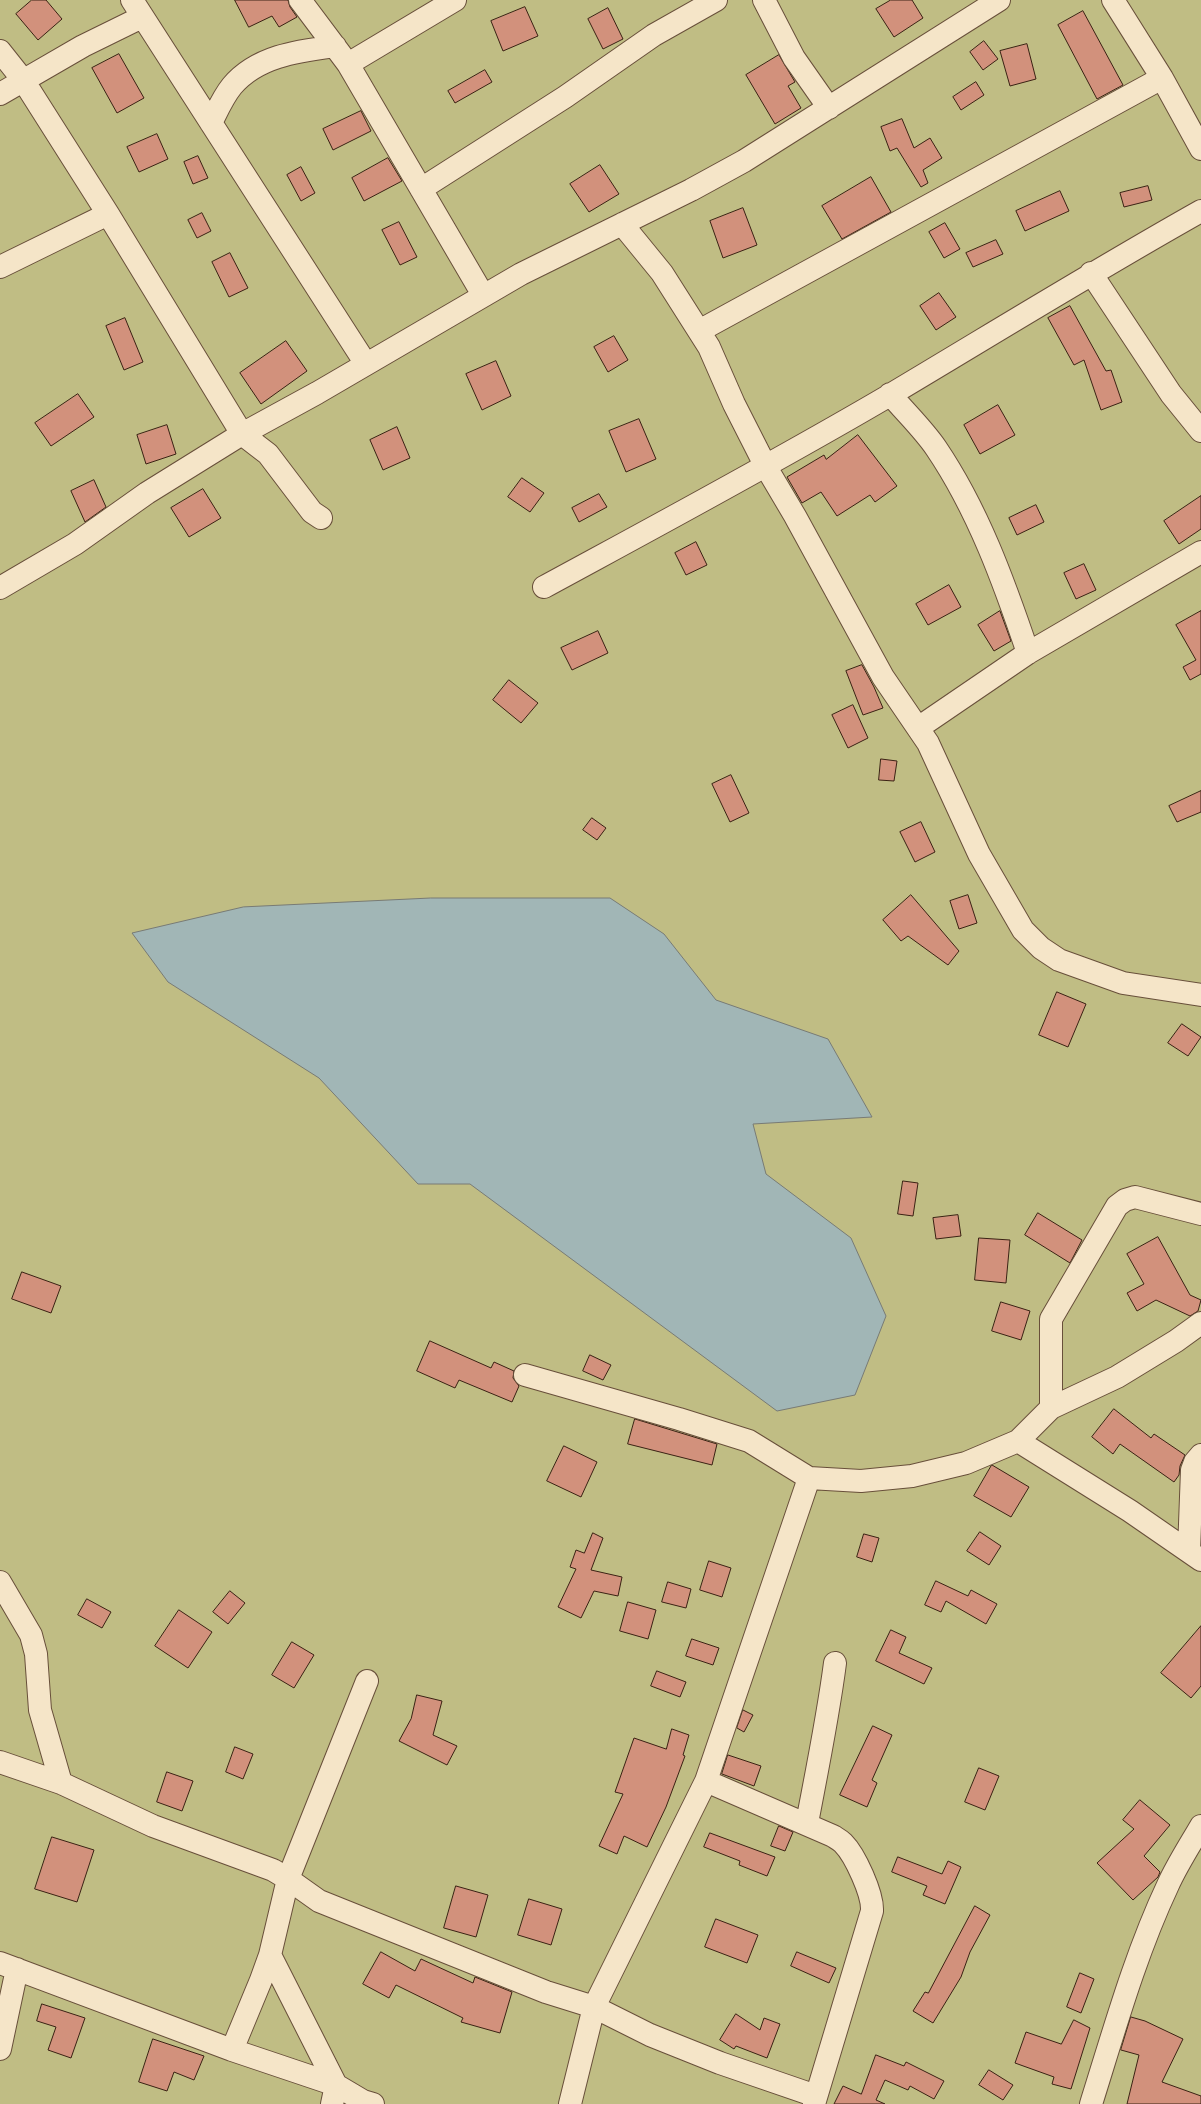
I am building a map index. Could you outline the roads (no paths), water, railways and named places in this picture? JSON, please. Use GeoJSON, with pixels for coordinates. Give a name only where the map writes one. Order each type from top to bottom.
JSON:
{"type":"FeatureCollection","features":[{"type":"Feature","properties":{"kind":"street"},"geometry":{"type":"LineString","coordinates":[[300,0],[348,64],[483,295]]}},
{"type":"Feature","properties":{"kind":"street"},"geometry":{"type":"LineString","coordinates":[[348,64],[455,0]]}},
{"type":"Feature","properties":{"kind":"street"},"geometry":{"type":"LineString","coordinates":[[420,189],[565,97],[654,35],[716,0]]}},
{"type":"Feature","properties":{"kind":"street"},"geometry":{"type":"LineString","coordinates":[[764,0],[794,58],[829,108]]}},
{"type":"Feature","properties":{"kind":"street"},"geometry":{"type":"LineString","coordinates":[[0,588],[75,544],[146,493],[242,434],[366,364],[483,295],[691,190],[744,161],[999,0]]}},
{"type":"Feature","properties":{"kind":"street"},"geometry":{"type":"LineString","coordinates":[[1113,0],[1162,78],[1201,149]]}},
{"type":"Feature","properties":{"kind":"street"},"geometry":{"type":"LineString","coordinates":[[0,94],[83,46],[137,9],[366,364]]}},
{"type":"Feature","properties":{"kind":"street"},"geometry":{"type":"LineString","coordinates":[[211,123],[231,88],[251,69],[275,58],[295,52],[335,46]]}},
{"type":"Feature","properties":{"kind":"street"},"geometry":{"type":"LineString","coordinates":[[0,51],[23,80],[108,214],[242,434],[268,454],[312,512],[321,518]]}},
{"type":"Feature","properties":{"kind":"street"},"geometry":{"type":"LineString","coordinates":[[699,331],[1162,78]]}},
{"type":"Feature","properties":{"kind":"street"},"geometry":{"type":"LineString","coordinates":[[544,588],[766,466],[890,394],[1091,273],[1201,210]]}},
{"type":"Feature","properties":{"kind":"street"},"geometry":{"type":"LineString","coordinates":[[0,267],[108,214]]}},
{"type":"Feature","properties":{"kind":"street"},"geometry":{"type":"LineString","coordinates":[[622,224],[662,273],[699,331],[766,466],[883,676],[928,743],[979,854],[1023,930],[1041,948],[1059,960],[1123,983],[1201,995]]}},
{"type":"Feature","properties":{"kind":"street"},"geometry":{"type":"LineString","coordinates":[[1091,273],[1171,394],[1201,431]]}},
{"type":"Feature","properties":{"kind":"street"},"geometry":{"type":"LineString","coordinates":[[890,394],[936,447],[968,501],[1007,591],[1028,653]]}},
{"type":"Feature","properties":{"kind":"street"},"geometry":{"type":"LineString","coordinates":[[918,728],[1028,653],[1201,552]]}},
{"type":"Feature","properties":{"kind":"street"},"geometry":{"type":"LineString","coordinates":[[1051,1408],[1051,1319],[1117,1206],[1125,1200],[1135,1197],[1201,1214]]}},
{"type":"Feature","properties":{"kind":"street"},"geometry":{"type":"LineString","coordinates":[[525,1375],[679,1418],[749,1441],[809,1478],[861,1481],[912,1476],[966,1463],[1018,1441],[1051,1408],[1117,1377],[1176,1341],[1201,1323]]}},
{"type":"Feature","properties":{"kind":"street"},"geometry":{"type":"LineString","coordinates":[[1018,1441],[1130,1511],[1195,1556]]}},
{"type":"Feature","properties":{"kind":"street"},"geometry":{"type":"LineString","coordinates":[[1195,1556],[1192,1470],[1194,1462],[1201,1455]]}},
{"type":"Feature","properties":{"kind":"street"},"geometry":{"type":"LineString","coordinates":[[570,2104],[594,2007],[706,1781],[809,1478]]}},
{"type":"Feature","properties":{"kind":"street"},"geometry":{"type":"LineString","coordinates":[[0,1582],[31,1635],[36,1654],[40,1710],[60,1783]]}},
{"type":"Feature","properties":{"kind":"street"},"geometry":{"type":"LineString","coordinates":[[807,1823],[822,1740],[828,1717],[835,1663]]}},
{"type":"Feature","properties":{"kind":"street"},"geometry":{"type":"LineString","coordinates":[[232,2050],[262,1980],[270,1956],[288,1879],[367,1681]]}},
{"type":"Feature","properties":{"kind":"street"},"geometry":{"type":"LineString","coordinates":[[0,1762],[60,1783],[153,1826],[273,1870],[319,1901],[546,1992],[594,2007],[664,2040],[815,2100],[872,1911],[872,1903],[851,1853],[843,1843],[833,1836],[807,1823],[706,1781]]}},
{"type":"Feature","properties":{"kind":"street"},"geometry":{"type":"LineString","coordinates":[[1091,2104],[1125,1996],[1157,1909],[1169,1883],[1201,1826]]}},
{"type":"Feature","properties":{"kind":"street"},"geometry":{"type":"LineString","coordinates":[[270,1956],[334,2094]]}},
{"type":"Feature","properties":{"kind":"street"},"geometry":{"type":"LineString","coordinates":[[0,2049],[8,1966],[232,2050],[334,2094],[373,2104]]}}]}
